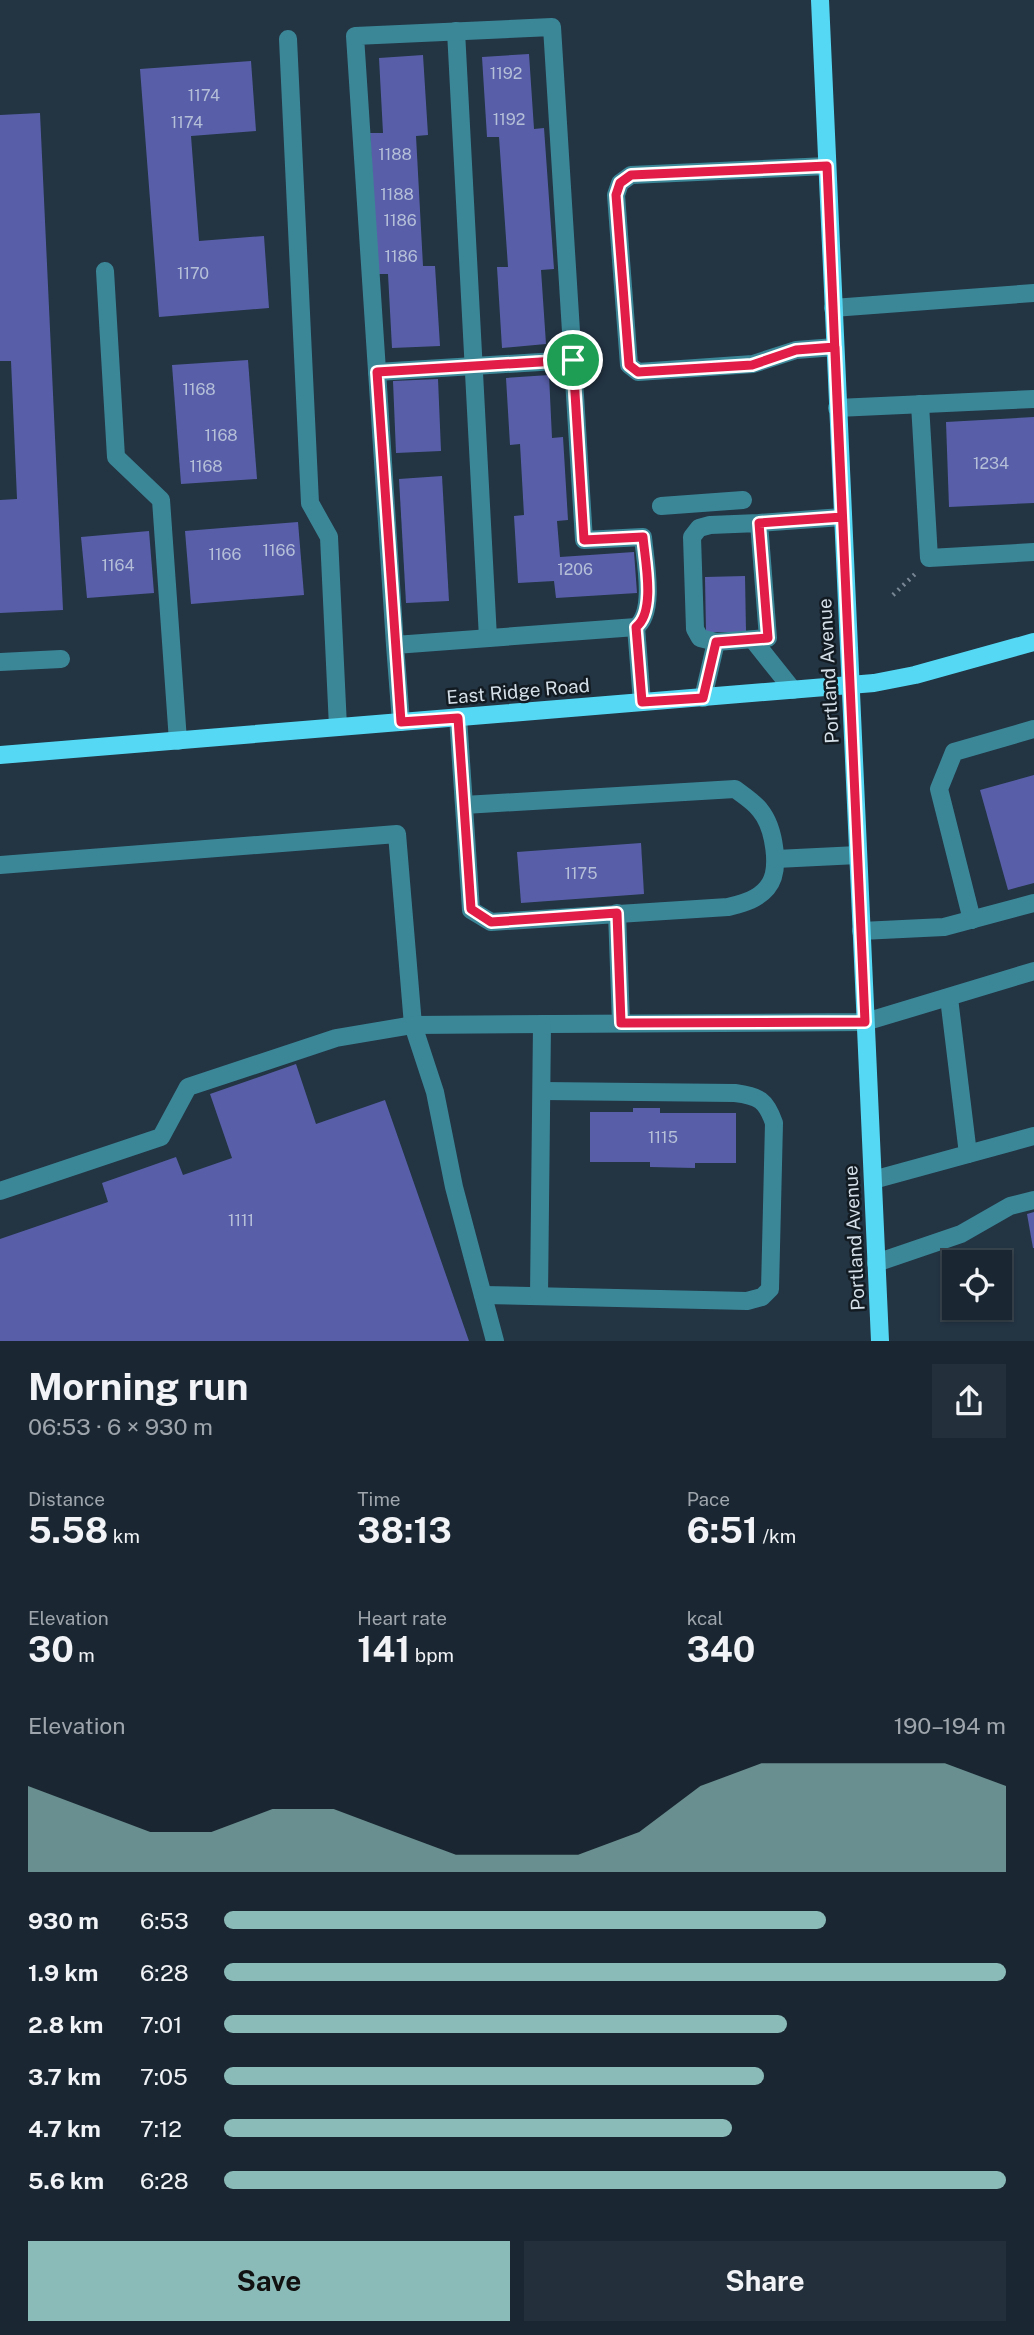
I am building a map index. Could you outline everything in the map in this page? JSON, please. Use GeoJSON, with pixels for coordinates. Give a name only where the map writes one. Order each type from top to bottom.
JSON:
{"type":"FeatureCollection","features":[{"type":"Feature","properties":{"kind":"main road","name":"Portland Avenue"},"geometry":{"type":"LineString","coordinates":[[820,0],[880,1341]]}},
{"type":"Feature","properties":{"kind":"main road","name":"East Ridge Road"},"geometry":{"type":"LineString","coordinates":[[0,755],[849,685],[897,679],[1034,642]]}},
{"type":"Feature","properties":{"kind":"lane"},"geometry":{"type":"LineString","coordinates":[[395,645],[636,627],[641,623],[647,609],[643,537],[584,540],[551,27],[355,36],[395,645],[401,722]]}},
{"type":"Feature","properties":{"kind":"lane"},"geometry":{"type":"LineString","coordinates":[[456,31],[488,638]]}},
{"type":"Feature","properties":{"kind":"lane"},"geometry":{"type":"LineString","coordinates":[[288,39],[310,503],[329,537],[338,727]]}},
{"type":"Feature","properties":{"kind":"lane"},"geometry":{"type":"LineString","coordinates":[[827,166],[631,175],[620,183],[616,195],[629,365],[638,372],[752,365],[796,350],[835,347]]}},
{"type":"Feature","properties":{"kind":"lane"},"geometry":{"type":"LineString","coordinates":[[105,271],[116,457],[160,500],[178,741]]}},
{"type":"Feature","properties":{"kind":"lane"},"geometry":{"type":"LineString","coordinates":[[833,308],[1034,293]]}},
{"type":"Feature","properties":{"kind":"lane"},"geometry":{"type":"LineString","coordinates":[[377,372],[573,360]]}},
{"type":"Feature","properties":{"kind":"lane"},"geometry":{"type":"LineString","coordinates":[[837,408],[1034,399]]}},
{"type":"Feature","properties":{"kind":"lane"},"geometry":{"type":"LineString","coordinates":[[920,404],[929,558],[1034,552]]}},
{"type":"Feature","properties":{"kind":"lane"},"geometry":{"type":"LineString","coordinates":[[662,506],[743,500]]}},
{"type":"Feature","properties":{"kind":"lane"},"geometry":{"type":"LineString","coordinates":[[759,523],[768,638],[716,642],[700,638],[695,629],[692,537],[699,528],[710,525],[842,517]]}},
{"type":"Feature","properties":{"kind":"lane"},"geometry":{"type":"LineString","coordinates":[[636,627],[642,702]]}},
{"type":"Feature","properties":{"kind":"lane"},"geometry":{"type":"LineString","coordinates":[[753,640],[793,690]]}},
{"type":"Feature","properties":{"kind":"lane"},"geometry":{"type":"LineString","coordinates":[[703,698],[716,642]]}},
{"type":"Feature","properties":{"kind":"lane"},"geometry":{"type":"LineString","coordinates":[[0,662],[61,659]]}},
{"type":"Feature","properties":{"kind":"lane"},"geometry":{"type":"LineString","coordinates":[[458,718],[471,909],[491,922],[729,907],[752,901],[769,887],[776,859],[773,837],[760,810],[735,789],[464,805]]}},
{"type":"Feature","properties":{"kind":"lane"},"geometry":{"type":"LineString","coordinates":[[972,920],[939,789],[954,752],[1034,729]]}},
{"type":"Feature","properties":{"kind":"lane"},"geometry":{"type":"LineString","coordinates":[[0,865],[397,834],[413,1025],[435,1092],[454,1186],[495,1341]]}},
{"type":"Feature","properties":{"kind":"lane"},"geometry":{"type":"LineString","coordinates":[[776,859],[858,855]]}},
{"type":"Feature","properties":{"kind":"lane"},"geometry":{"type":"LineString","coordinates":[[861,931],[944,927],[1034,903]]}},
{"type":"Feature","properties":{"kind":"lane"},"geometry":{"type":"LineString","coordinates":[[617,913],[621,1023]]}},
{"type":"Feature","properties":{"kind":"lane"},"geometry":{"type":"LineString","coordinates":[[0,1191],[160,1137],[188,1087],[336,1038],[413,1025],[865,1022],[1034,971]]}},
{"type":"Feature","properties":{"kind":"lane"},"geometry":{"type":"LineString","coordinates":[[949,998],[968,1154]]}},
{"type":"Feature","properties":{"kind":"lane"},"geometry":{"type":"LineString","coordinates":[[540,1296],[542,1024]]}},
{"type":"Feature","properties":{"kind":"lane"},"geometry":{"type":"LineString","coordinates":[[482,1295],[747,1301],[762,1297],[770,1289],[774,1123],[768,1107],[755,1096],[735,1093],[542,1091]]}},
{"type":"Feature","properties":{"kind":"lane"},"geometry":{"type":"LineString","coordinates":[[873,1180],[1034,1136]]}},
{"type":"Feature","properties":{"kind":"lane"},"geometry":{"type":"LineString","coordinates":[[876,1263],[961,1234],[1010,1206],[1034,1200]]}},
{"type":"Feature","properties":{"kind":"building"},"geometry":{"type":"Polygon","coordinates":[[[529,54],[534,129],[544,128],[554,269],[541,270],[546,344],[502,348],[497,267],[508,267],[499,137],[487,137],[482,57],[529,54]]]}},
{"type":"Feature","properties":{"kind":"building"},"geometry":{"type":"Polygon","coordinates":[[[423,55],[428,135],[416,136],[423,266],[435,266],[440,346],[392,348],[388,274],[378,274],[370,133],[383,133],[379,58],[423,55]]]}},
{"type":"Feature","properties":{"kind":"building"},"geometry":{"type":"Polygon","coordinates":[[[251,61],[256,131],[191,136],[199,241],[264,236],[269,308],[159,317],[140,69],[251,61]]]}},
{"type":"Feature","properties":{"kind":"building"},"geometry":{"type":"Polygon","coordinates":[[[40,113],[63,610],[0,613],[0,500],[17,499],[11,361],[0,361],[0,115],[40,113]]]}},
{"type":"Feature","properties":{"kind":"building"},"geometry":{"type":"Polygon","coordinates":[[[248,360],[257,479],[181,484],[172,365],[248,360]]]}},
{"type":"Feature","properties":{"kind":"building"},"geometry":{"type":"Polygon","coordinates":[[[549,375],[552,438],[563,437],[568,520],[557,521],[560,557],[634,552],[637,593],[556,598],[554,581],[518,583],[514,516],[524,515],[520,444],[510,445],[506,378],[549,375]]]}},
{"type":"Feature","properties":{"kind":"building"},"geometry":{"type":"Polygon","coordinates":[[[438,379],[441,451],[396,453],[393,381],[438,379]]]}},
{"type":"Feature","properties":{"kind":"building"},"geometry":{"type":"Polygon","coordinates":[[[1034,417],[1034,503],[949,507],[946,422],[1034,417]]]}},
{"type":"Feature","properties":{"kind":"building"},"geometry":{"type":"Polygon","coordinates":[[[442,476],[449,601],[406,603],[399,479],[442,476]]]}},
{"type":"Feature","properties":{"kind":"building"},"geometry":{"type":"Polygon","coordinates":[[[298,522],[304,595],[191,604],[185,531],[298,522]]]}},
{"type":"Feature","properties":{"kind":"building"},"geometry":{"type":"Polygon","coordinates":[[[149,531],[154,593],[87,598],[81,537],[149,531]]]}},
{"type":"Feature","properties":{"kind":"building"},"geometry":{"type":"Polygon","coordinates":[[[745,576],[746,632],[706,632],[705,577],[745,576]]]}},
{"type":"Feature","properties":{"kind":"building"},"geometry":{"type":"Polygon","coordinates":[[[1034,775],[1034,883],[1008,890],[980,790],[1034,775]]]}},
{"type":"Feature","properties":{"kind":"building"},"geometry":{"type":"Polygon","coordinates":[[[641,843],[644,894],[521,903],[517,852],[641,843]]]}},
{"type":"Feature","properties":{"kind":"building"},"geometry":{"type":"Polygon","coordinates":[[[296,1064],[316,1124],[385,1100],[469,1341],[0,1341],[0,1239],[108,1202],[102,1183],[176,1157],[183,1175],[232,1158],[210,1094],[296,1064]]]}},
{"type":"Feature","properties":{"kind":"building"},"geometry":{"type":"Polygon","coordinates":[[[633,1108],[660,1108],[660,1113],[736,1113],[736,1163],[695,1163],[695,1168],[650,1167],[650,1162],[590,1162],[590,1112],[633,1112],[633,1108]]]}},
{"type":"Feature","properties":{"kind":"building"},"geometry":{"type":"Polygon","coordinates":[[[1034,1212],[1034,1248],[1033,1248],[1027,1214],[1034,1212]]]}},
{"type":"Feature","properties":{"kind":"route"},"geometry":{"type":"LineString","coordinates":[[573,360],[377,372],[401,722],[458,718],[471,909],[491,922],[617,913],[621,1023],[865,1022],[835,347],[796,350],[752,365],[638,372],[629,365],[616,195],[620,183],[631,175],[827,166],[835,347],[837,408],[842,517],[759,523],[768,638],[716,642],[703,698],[642,702],[636,627],[641,623],[647,609],[643,537],[584,540],[573,360]]}}]}
